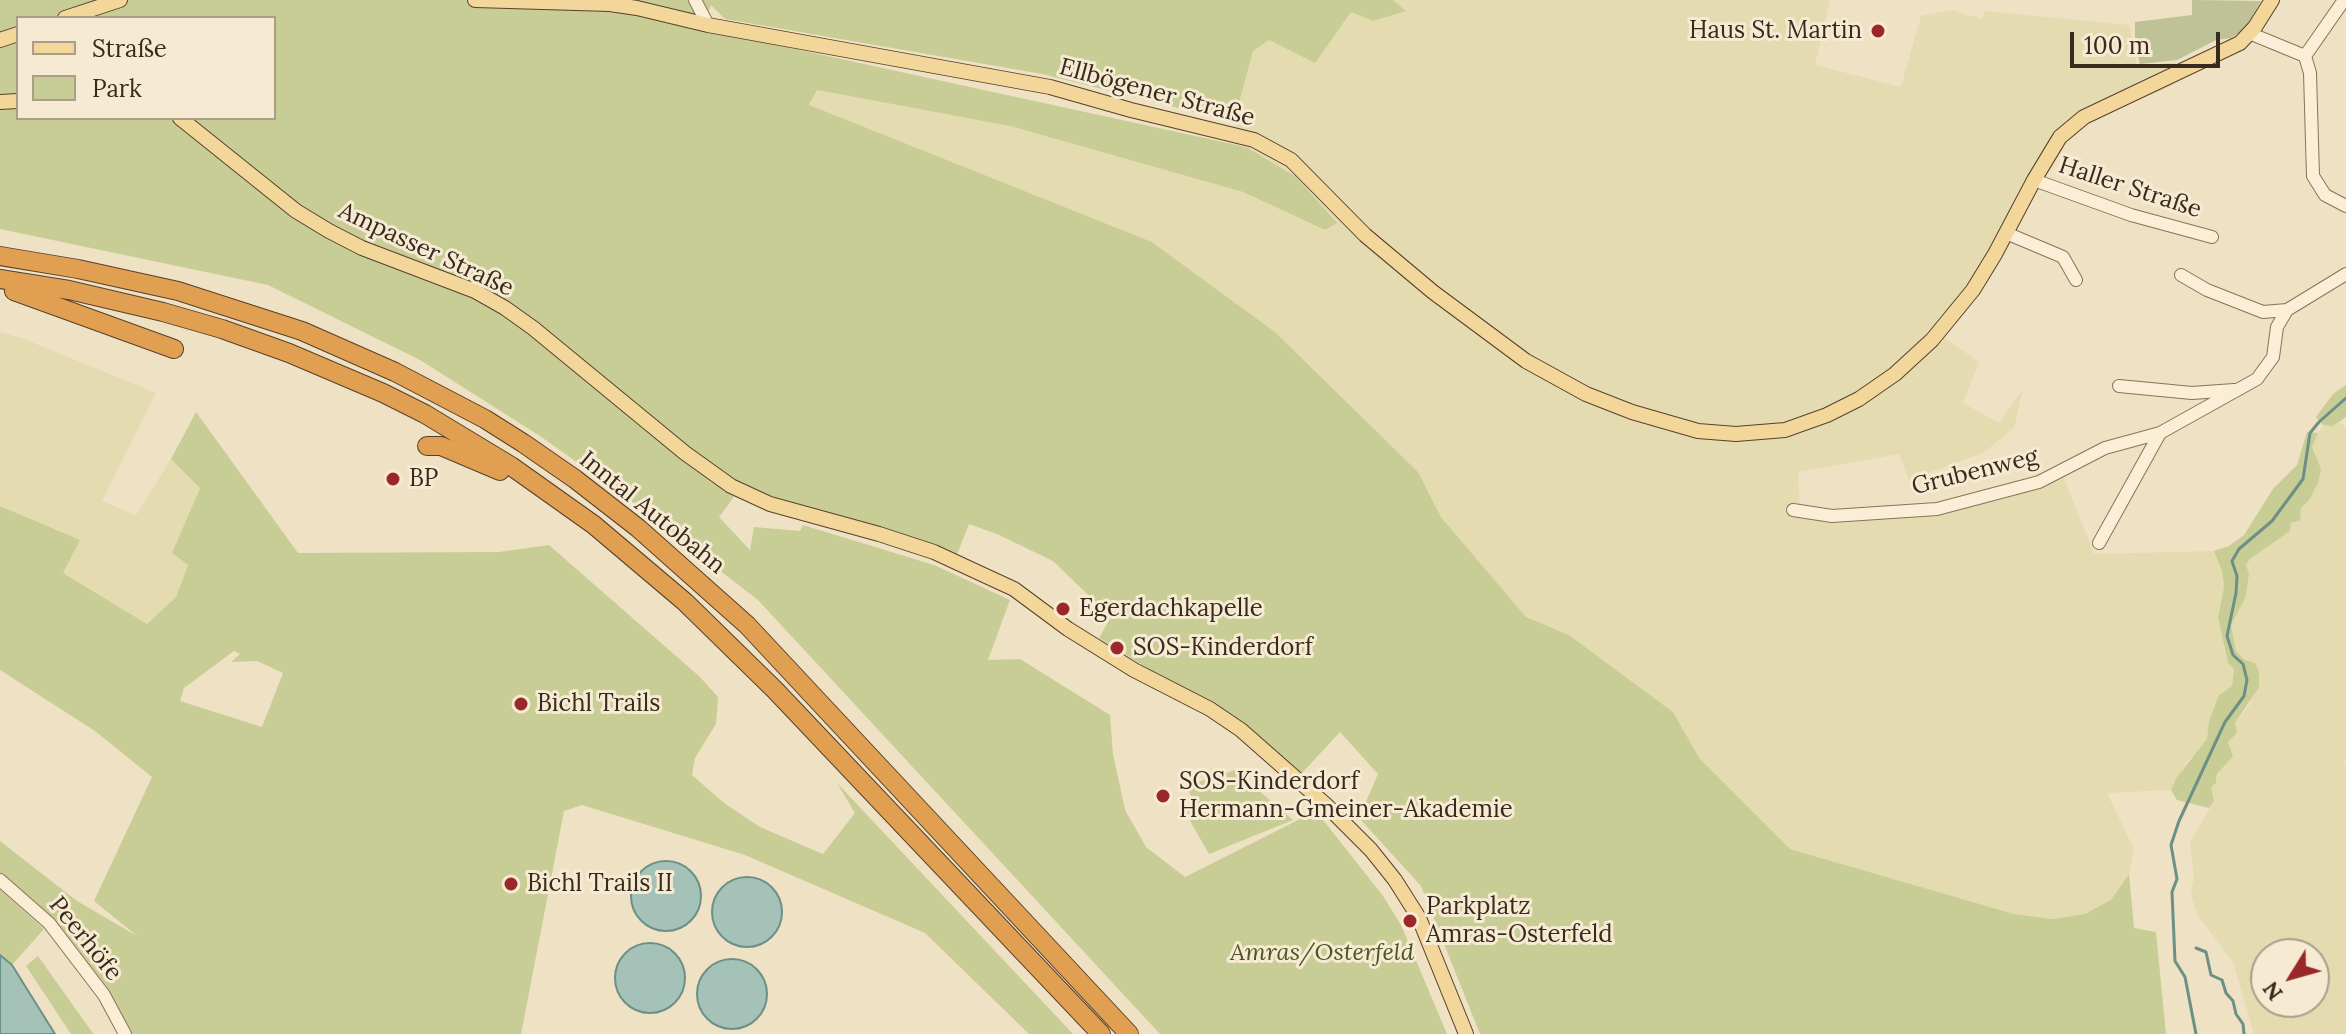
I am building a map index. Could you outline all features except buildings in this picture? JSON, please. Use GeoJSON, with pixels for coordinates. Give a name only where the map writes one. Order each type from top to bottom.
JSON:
{"type":"FeatureCollection","features":[{"type":"Feature","properties":{"kind":"highway","name":"Inntal Autobahn"},"geometry":{"type":"LineString","coordinates":[[0,256],[178,291],[302,331],[395,372],[485,419],[523,443],[638,528],[747,625],[1129,1034]]}},
{"type":"Feature","properties":{"kind":"highway","name":"Inntal Autobahn"},"geometry":{"type":"LineString","coordinates":[[0,279],[69,290],[163,312],[289,353],[425,414],[533,481],[594,525],[685,602],[785,701],[1096,1029]]}},
{"type":"Feature","properties":{"kind":"highway"},"geometry":{"type":"LineString","coordinates":[[0,288],[65,308],[174,349]]}},
{"type":"Feature","properties":{"kind":"highway"},"geometry":{"type":"LineString","coordinates":[[427,446],[441,446],[509,475],[533,481]]}},
{"type":"Feature","properties":{"kind":"main road"},"geometry":{"type":"LineString","coordinates":[[71,16],[120,0]]}},
{"type":"Feature","properties":{"kind":"main road","name":"Ellbögener Straße"},"geometry":{"type":"LineString","coordinates":[[475,0],[620,5],[708,25],[1050,87],[1254,140],[1298,166],[1365,235],[1503,346],[1586,394],[1678,427],[1718,434],[1751,434],[1785,430],[1815,420],[1850,404],[1878,386],[1914,357],[1947,323]]}},
{"type":"Feature","properties":{"kind":"main road","name":"Haller Straße"},"geometry":{"type":"LineString","coordinates":[[1947,323],[1973,290],[2060,137],[2084,117],[2240,43],[2272,0]]}},
{"type":"Feature","properties":{"kind":"main road","name":"Ampasser Straße"},"geometry":{"type":"LineString","coordinates":[[182,120],[296,211],[329,231],[362,248],[475,291],[505,308],[685,453],[731,486],[770,504],[934,552],[1003,583],[1134,670],[1210,709],[1241,730],[1325,804],[1371,850],[1395,880],[1419,918],[1466,1034]]}},
{"type":"Feature","properties":{"kind":"street"},"geometry":{"type":"LineString","coordinates":[[695,0],[708,25]]}},
{"type":"Feature","properties":{"kind":"street"},"geometry":{"type":"LineString","coordinates":[[2305,56],[2344,0]]}},
{"type":"Feature","properties":{"kind":"street"},"geometry":{"type":"LineString","coordinates":[[2249,33],[2305,56]]}},
{"type":"Feature","properties":{"kind":"street"},"geometry":{"type":"LineString","coordinates":[[2305,56],[2310,73],[2313,176],[2325,195],[2333,202],[2346,206]]}},
{"type":"Feature","properties":{"kind":"street","name":"Haller Straße"},"geometry":{"type":"LineString","coordinates":[[2034,180],[2131,215],[2212,237]]}},
{"type":"Feature","properties":{"kind":"street"},"geometry":{"type":"LineString","coordinates":[[2006,233],[2063,257],[2076,280]]}},
{"type":"Feature","properties":{"kind":"street"},"geometry":{"type":"LineString","coordinates":[[2181,275],[2207,290],[2263,312],[2287,310],[2346,274]]}},
{"type":"Feature","properties":{"kind":"street","name":"Grubenweg"},"geometry":{"type":"LineString","coordinates":[[1793,510],[1832,516],[1937,509],[2039,482],[2105,448],[2160,433],[2257,379],[2266,370],[2275,351],[2277,327],[2287,310]]}},
{"type":"Feature","properties":{"kind":"street"},"geometry":{"type":"LineString","coordinates":[[2119,386],[2192,393],[2237,390]]}},
{"type":"Feature","properties":{"kind":"street"},"geometry":{"type":"LineString","coordinates":[[2099,543],[2160,433]]}},
{"type":"Feature","properties":{"kind":"street","name":"Peerhöfe"},"geometry":{"type":"LineString","coordinates":[[0,880],[49,923],[104,995],[125,1034]]}},
{"type":"Feature","properties":{"kind":"shaded area"},"geometry":{"type":"Polygon","coordinates":[[[1393,0],[1830,0],[1815,65],[1901,87],[1921,16],[1951,10],[1982,19],[1985,11],[2129,25],[2137,67],[2176,62],[2174,85],[2087,122],[2066,141],[1942,336],[1979,362],[1963,403],[1999,423],[2023,389],[2014,428],[1983,453],[1909,480],[1899,454],[1798,472],[1800,510],[1898,513],[2064,478],[2094,554],[2214,551],[2222,571],[2224,587],[2218,617],[2228,663],[2234,669],[2232,686],[2219,695],[2209,721],[2207,739],[2187,761],[2171,790],[2107,793],[2134,849],[2129,874],[2112,900],[2085,914],[2053,919],[2014,914],[1790,849],[1700,759],[1673,712],[1569,635],[1526,617],[1441,517],[1418,472],[1275,332],[1152,242],[809,106],[816,90],[1010,126],[1243,192],[1325,230],[1295,176],[1246,147],[1234,122],[1253,51],[1269,40],[1351,11],[1406,11],[1393,0]]]}},
{"type":"Feature","properties":{"kind":"shaded area"},"geometry":{"type":"Polygon","coordinates":[[[0,332],[156,393],[102,501],[136,515],[171,459],[200,488],[172,553],[188,565],[176,597],[147,624],[62,573],[80,540],[0,506],[0,332]]]}},
{"type":"Feature","properties":{"kind":"shaded area"},"geometry":{"type":"Polygon","coordinates":[[[2340,422],[2346,428],[2346,1034],[2254,1034],[2233,962],[2197,914],[2191,894],[2194,877],[2190,843],[2214,801],[2211,787],[2216,783],[2235,723],[2251,703],[2255,663],[2245,660],[2236,651],[2231,625],[2246,596],[2249,574],[2245,566],[2250,559],[2290,531],[2291,523],[2301,508],[2312,447],[2323,425],[2333,426],[2340,422]]]}},
{"type":"Feature","properties":{"kind":"green space","name":"Amras/Osterfeld"},"geometry":{"type":"Polygon","coordinates":[[[0,0],[1393,0],[1406,11],[1373,21],[1351,12],[1315,63],[1269,40],[1253,51],[1234,122],[1042,74],[725,19],[711,5],[701,31],[1246,147],[1295,176],[1337,223],[1325,230],[1243,192],[1010,126],[817,90],[809,105],[1152,242],[1275,332],[1418,472],[1441,517],[1526,617],[1569,635],[1673,712],[1700,759],[1790,849],[2014,914],[2053,919],[2085,914],[2111,900],[2129,874],[2134,928],[2156,932],[2166,1034],[1480,1034],[1421,886],[1359,818],[1378,774],[1340,732],[1302,773],[1258,737],[1099,638],[1111,617],[1053,561],[997,534],[969,524],[956,557],[742,486],[719,517],[750,550],[754,527],[800,531],[803,525],[934,565],[1010,600],[988,660],[1020,659],[1110,715],[1113,754],[1125,810],[1146,847],[1185,877],[1316,811],[1383,896],[1401,925],[1447,1034],[1160,1034],[758,600],[616,490],[540,436],[420,360],[268,285],[0,229],[0,0]]]}},
{"type":"Feature","properties":{"kind":"green space"},"geometry":{"type":"Polygon","coordinates":[[[2192,0],[2261,1],[2245,29],[2231,38],[2216,40],[2177,60],[2140,64],[2135,45],[2135,22],[2192,15],[2192,0]]]}},
{"type":"Feature","properties":{"kind":"green space"},"geometry":{"type":"Polygon","coordinates":[[[2346,385],[2346,417],[2333,426],[2323,425],[2316,417],[2333,394],[2346,385]]]}},
{"type":"Feature","properties":{"kind":"green space"},"geometry":{"type":"Polygon","coordinates":[[[196,412],[298,553],[499,552],[549,545],[700,677],[718,697],[716,724],[695,758],[692,775],[724,803],[760,827],[823,854],[855,813],[837,783],[1073,1034],[1029,1034],[925,933],[745,855],[582,805],[564,811],[521,1034],[129,1034],[108,992],[0,875],[0,841],[77,901],[137,936],[94,901],[152,777],[95,731],[0,670],[0,506],[80,540],[63,573],[147,624],[176,597],[188,565],[172,553],[200,488],[171,459],[196,412]],[[234,651],[184,688],[180,701],[262,727],[283,673],[257,661],[231,662],[240,654],[234,651]]]}},
{"type":"Feature","properties":{"kind":"green space"},"geometry":{"type":"Polygon","coordinates":[[[2307,432],[2318,433],[2312,447],[2321,469],[2318,483],[2301,508],[2300,520],[2291,523],[2290,531],[2246,565],[2249,574],[2246,596],[2231,625],[2236,651],[2245,660],[2255,663],[2259,672],[2259,687],[2235,723],[2237,733],[2228,742],[2233,756],[2217,774],[2216,783],[2211,787],[2214,801],[2209,808],[2177,800],[2171,790],[2177,777],[2207,739],[2209,721],[2219,695],[2232,686],[2234,669],[2228,663],[2218,617],[2224,587],[2222,571],[2214,551],[2229,546],[2244,535],[2273,489],[2297,465],[2307,432]]]}},
{"type":"Feature","properties":{"kind":"green space"},"geometry":{"type":"Polygon","coordinates":[[[1235,770],[1293,820],[1209,854],[1182,807],[1194,802],[1186,786],[1235,770]]]}},
{"type":"Feature","properties":{"kind":"green space"},"geometry":{"type":"Polygon","coordinates":[[[0,889],[44,929],[12,965],[0,955],[0,889]]]}},
{"type":"Feature","properties":{"kind":"green space"},"geometry":{"type":"Polygon","coordinates":[[[38,956],[94,1034],[71,1034],[26,966],[38,956]]]}},
{"type":"Feature","properties":{"kind":"water"},"geometry":{"type":"Polygon","coordinates":[[[673,861],[695,876],[701,896],[699,910],[691,921],[680,929],[659,931],[641,921],[633,910],[631,889],[641,871],[652,863],[673,861]]]}},
{"type":"Feature","properties":{"kind":"water"},"geometry":{"type":"Polygon","coordinates":[[[754,877],[776,892],[782,912],[780,926],[772,937],[761,945],[740,947],[722,937],[714,926],[712,905],[722,887],[733,879],[754,877]]]}},
{"type":"Feature","properties":{"kind":"water"},"geometry":{"type":"Polygon","coordinates":[[[657,943],[679,958],[685,978],[683,992],[675,1003],[664,1011],[643,1013],[625,1003],[617,992],[615,971],[625,953],[636,945],[657,943]]]}},
{"type":"Feature","properties":{"kind":"water"},"geometry":{"type":"Polygon","coordinates":[[[0,955],[12,965],[55,1034],[0,1034],[0,955]]]}},
{"type":"Feature","properties":{"kind":"water"},"geometry":{"type":"Polygon","coordinates":[[[739,959],[761,974],[767,994],[765,1008],[757,1019],[746,1027],[725,1029],[707,1019],[699,1008],[697,987],[707,969],[718,961],[739,959]]]}},
{"type":"Feature","properties":{"kind":"waterway"},"geometry":{"type":"LineString","coordinates":[[2196,1034],[2185,977],[2175,961],[2172,892],[2177,879],[2171,845],[2225,722],[2244,696],[2247,680],[2243,664],[2233,655],[2227,636],[2236,593],[2237,576],[2232,561],[2239,549],[2272,521],[2303,479],[2310,433],[2346,398]]}},
{"type":"Feature","properties":{"kind":"waterway"},"geometry":{"type":"LineString","coordinates":[[2196,948],[2206,952],[2211,975],[2222,980],[2243,1024],[2244,1034]]}},
{"type":"Feature","properties":{"kind":"place","name":"Haus St. Martin"},"geometry":{"type":"Point","coordinates":[1878,31]}},
{"type":"Feature","properties":{"kind":"place","name":"BP"},"geometry":{"type":"Point","coordinates":[393,479]}},
{"type":"Feature","properties":{"kind":"place","name":"Egerdachkapelle"},"geometry":{"type":"Point","coordinates":[1063,609]}},
{"type":"Feature","properties":{"kind":"place","name":"SOS-Kinderdorf"},"geometry":{"type":"Point","coordinates":[1117,648]}},
{"type":"Feature","properties":{"kind":"place","name":"Bichl Trails"},"geometry":{"type":"Point","coordinates":[521,704]}},
{"type":"Feature","properties":{"kind":"place","name":"SOS-Kinderdorf Hermann-Gmeiner-Akademie"},"geometry":{"type":"Point","coordinates":[1163,796]}},
{"type":"Feature","properties":{"kind":"place","name":"Bichl Trails II"},"geometry":{"type":"Point","coordinates":[511,884]}},
{"type":"Feature","properties":{"kind":"place","name":"Parkplatz Amras-Osterfeld"},"geometry":{"type":"Point","coordinates":[1410,921]}}]}
